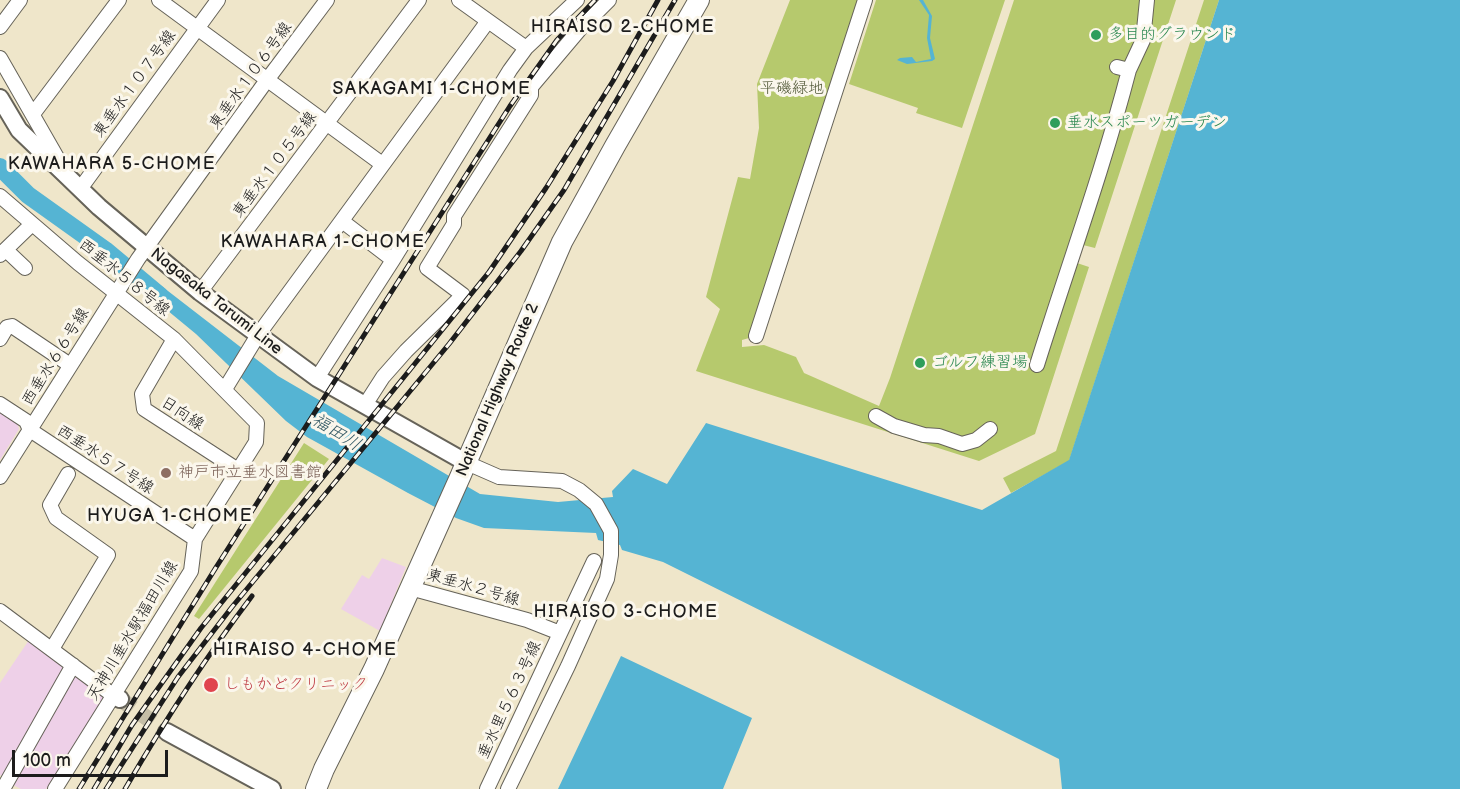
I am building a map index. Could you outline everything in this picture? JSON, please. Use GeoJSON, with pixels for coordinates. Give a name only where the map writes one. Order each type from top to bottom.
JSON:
{"type":"FeatureCollection","features":[{"type":"Feature","properties":{"kind":"highway","name":"National Highway Route 2"},"geometry":{"type":"LineString","coordinates":[[316,789],[374,669],[464,470],[562,242],[699,0]]}},
{"type":"Feature","properties":{"kind":"main road","name":"Nagasaka Tarumi Line"},"geometry":{"type":"LineString","coordinates":[[0,98],[19,130],[143,254],[200,292],[255,340],[365,405],[464,470]]}},
{"type":"Feature","properties":{"kind":"main road"},"geometry":{"type":"LineString","coordinates":[[168,732],[272,789]]}},
{"type":"Feature","properties":{"kind":"street"},"geometry":{"type":"LineString","coordinates":[[0,27],[20,0]]}},
{"type":"Feature","properties":{"kind":"street"},"geometry":{"type":"LineString","coordinates":[[33,114],[119,0]]}},
{"type":"Feature","properties":{"kind":"street"},"geometry":{"type":"LineString","coordinates":[[159,0],[382,164]]}},
{"type":"Feature","properties":{"kind":"street","name":"東垂水１０７号線"},"geometry":{"type":"LineString","coordinates":[[74,184],[218,0]]}},
{"type":"Feature","properties":{"kind":"street","name":"東垂水１０６号線"},"geometry":{"type":"LineString","coordinates":[[119,289],[267,80],[327,0]]}},
{"type":"Feature","properties":{"kind":"street","name":"東垂水１０５号線"},"geometry":{"type":"LineString","coordinates":[[200,292],[419,0]]}},
{"type":"Feature","properties":{"kind":"street"},"geometry":{"type":"LineString","coordinates":[[459,0],[526,48]]}},
{"type":"Feature","properties":{"kind":"street"},"geometry":{"type":"LineString","coordinates":[[317,378],[393,260],[470,133],[526,48],[577,0]]}},
{"type":"Feature","properties":{"kind":"street"},"geometry":{"type":"LineString","coordinates":[[365,405],[383,377],[406,351],[463,295],[427,268],[454,224],[454,216],[531,95],[531,87],[580,29],[609,0]]}},
{"type":"Feature","properties":{"kind":"street"},"geometry":{"type":"LineString","coordinates":[[756,336],[865,0]]}},
{"type":"Feature","properties":{"kind":"street"},"geometry":{"type":"LineString","coordinates":[[1037,364],[1095,188],[1123,69],[1143,40],[1148,0]]}},
{"type":"Feature","properties":{"kind":"street"},"geometry":{"type":"LineString","coordinates":[[225,389],[255,340],[488,21]]}},
{"type":"Feature","properties":{"kind":"street"},"geometry":{"type":"LineString","coordinates":[[0,58],[74,184]]}},
{"type":"Feature","properties":{"kind":"street","name":"西垂水５８号線"},"geometry":{"type":"LineString","coordinates":[[0,196],[32,224],[119,289],[225,389]]}},
{"type":"Feature","properties":{"kind":"street"},"geometry":{"type":"LineString","coordinates":[[342,221],[393,260]]}},
{"type":"Feature","properties":{"kind":"street"},"geometry":{"type":"LineString","coordinates":[[25,268],[3,252],[32,224]]}},
{"type":"Feature","properties":{"kind":"street","name":"西垂水６６号線"},"geometry":{"type":"LineString","coordinates":[[0,477],[119,289]]}},
{"type":"Feature","properties":{"kind":"street"},"geometry":{"type":"LineString","coordinates":[[0,339],[7,327],[12,326],[70,364]]}},
{"type":"Feature","properties":{"kind":"street","name":"日向線"},"geometry":{"type":"LineString","coordinates":[[174,339],[142,394],[144,409],[238,470]]}},
{"type":"Feature","properties":{"kind":"street","name":"天神川垂水駅福田川線"},"geometry":{"type":"LineString","coordinates":[[54,789],[117,698],[191,571],[195,539],[256,442],[257,423],[225,389]]}},
{"type":"Feature","properties":{"kind":"street","name":"西垂水５７号線"},"geometry":{"type":"LineString","coordinates":[[0,404],[26,421],[30,430],[195,539]]}},
{"type":"Feature","properties":{"kind":"street"},"geometry":{"type":"LineString","coordinates":[[876,416],[894,426],[924,435],[939,436],[962,444],[976,440],[990,429]]}},
{"type":"Feature","properties":{"kind":"street"},"geometry":{"type":"LineString","coordinates":[[464,470],[499,477],[562,481],[579,490],[596,504],[611,531],[611,555],[607,579],[568,666],[508,789]]}},
{"type":"Feature","properties":{"kind":"street"},"geometry":{"type":"LineString","coordinates":[[52,649],[108,555],[56,518],[50,505],[68,474]]}},
{"type":"Feature","properties":{"kind":"street","name":"垂水里５６３号線"},"geometry":{"type":"LineString","coordinates":[[487,789],[594,561]]}},
{"type":"Feature","properties":{"kind":"street","name":"東垂水２号線"},"geometry":{"type":"LineString","coordinates":[[410,588],[527,620],[560,633]]}},
{"type":"Feature","properties":{"kind":"street"},"geometry":{"type":"LineString","coordinates":[[0,612],[117,698]]}},
{"type":"Feature","properties":{"kind":"street"},"geometry":{"type":"LineString","coordinates":[[3,784],[74,665]]}},
{"type":"Feature","properties":{"kind":"shaded area"},"geometry":{"type":"Polygon","coordinates":[[[0,411],[17,422],[19,429],[0,460],[0,411]]]}},
{"type":"Feature","properties":{"kind":"shaded area"},"geometry":{"type":"Polygon","coordinates":[[[382,558],[406,567],[380,631],[341,609],[362,575],[369,579],[382,558]]]}},
{"type":"Feature","properties":{"kind":"shaded area"},"geometry":{"type":"Polygon","coordinates":[[[29,640],[68,670],[5,778],[0,775],[0,683],[29,640]]]}},
{"type":"Feature","properties":{"kind":"shaded area"},"geometry":{"type":"Polygon","coordinates":[[[75,676],[106,698],[46,789],[21,789],[13,785],[75,676]]]}},
{"type":"Feature","properties":{"kind":"green space","name":"垂水スポーツガーデン"},"geometry":{"type":"Polygon","coordinates":[[[790,0],[858,0],[749,338],[742,340],[742,347],[764,345],[796,357],[804,373],[879,406],[1014,0],[1176,0],[1095,248],[1083,245],[1077,263],[1089,267],[1035,434],[979,461],[696,371],[720,309],[706,297],[738,177],[750,179],[759,128],[757,84],[790,0]]]}},
{"type":"Feature","properties":{"kind":"green space"},"geometry":{"type":"Polygon","coordinates":[[[876,0],[1005,0],[962,128],[916,113],[918,108],[849,84],[876,0]]]}},
{"type":"Feature","properties":{"kind":"green space"},"geometry":{"type":"Polygon","coordinates":[[[1204,0],[1219,0],[1069,461],[1011,493],[1003,478],[1056,451],[1204,0]]]}},
{"type":"Feature","properties":{"kind":"green space"},"geometry":{"type":"Polygon","coordinates":[[[304,443],[329,459],[199,619],[194,616],[304,443]]]}},
{"type":"Feature","properties":{"kind":"water"},"geometry":{"type":"Polygon","coordinates":[[[919,0],[923,0],[932,16],[930,38],[935,59],[907,64],[897,60],[912,57],[916,62],[931,59],[927,38],[929,15],[919,0]]]}},
{"type":"Feature","properties":{"kind":"water"},"geometry":{"type":"Polygon","coordinates":[[[1219,0],[1460,0],[1460,789],[1062,789],[1059,759],[663,562],[622,550],[620,545],[598,540],[596,533],[484,528],[456,518],[408,493],[307,437],[286,421],[196,334],[139,287],[146,274],[278,376],[480,494],[558,502],[613,497],[612,491],[633,469],[667,484],[706,423],[982,510],[1069,460],[1219,0]]]}},
{"type":"Feature","properties":{"kind":"water"},"geometry":{"type":"Polygon","coordinates":[[[621,656],[752,718],[723,789],[558,789],[621,656]]]}},
{"type":"Feature","properties":{"kind":"waterway","name":"福田川"},"geometry":{"type":"LineString","coordinates":[[0,167],[28,195],[105,250],[160,296]]}},
{"type":"Feature","properties":{"kind":"tunnel"},"geometry":{"type":"LineString","coordinates":[[120,699],[167,732]]}},
{"type":"Feature","properties":{"kind":"railway"},"geometry":{"type":"LineString","coordinates":[[79,789],[215,569],[510,106],[557,40],[595,0]]}},
{"type":"Feature","properties":{"kind":"railway"},"geometry":{"type":"LineString","coordinates":[[94,789],[132,725],[201,628],[489,272],[546,188],[613,81],[658,0]]}},
{"type":"Feature","properties":{"kind":"railway"},"geometry":{"type":"LineString","coordinates":[[106,789],[178,677],[232,607],[449,344],[521,251],[564,190],[675,0]]}},
{"type":"Feature","properties":{"kind":"railway"},"geometry":{"type":"LineString","coordinates":[[125,789],[186,691],[252,596]]}},
{"type":"Feature","properties":{"kind":"place","name":"多目的グラウンド"},"geometry":{"type":"Point","coordinates":[1096,35]}},
{"type":"Feature","properties":{"kind":"place","name":"垂水スポーツガーデン"},"geometry":{"type":"Point","coordinates":[1055,123]}},
{"type":"Feature","properties":{"kind":"place","name":"ゴルフ練習場"},"geometry":{"type":"Point","coordinates":[920,363]}},
{"type":"Feature","properties":{"kind":"place","name":"神戸市立垂水図書館"},"geometry":{"type":"Point","coordinates":[166,473]}},
{"type":"Feature","properties":{"kind":"place","name":"しもかどクリニック"},"geometry":{"type":"Point","coordinates":[211,685]}},
{"type":"Feature","properties":{"kind":"district","name":"HIRAISO 2-CHOME"},"geometry":{"type":"Point","coordinates":[623,27]}},
{"type":"Feature","properties":{"kind":"district","name":"SAKAGAMI 1-CHOME"},"geometry":{"type":"Point","coordinates":[432,89]}},
{"type":"Feature","properties":{"kind":"district","name":"KAWAHARA 5-CHOME"},"geometry":{"type":"Point","coordinates":[112,164]}},
{"type":"Feature","properties":{"kind":"district","name":"KAWAHARA 1-CHOME"},"geometry":{"type":"Point","coordinates":[323,242]}},
{"type":"Feature","properties":{"kind":"district","name":"HYUGA 1-CHOME"},"geometry":{"type":"Point","coordinates":[170,516]}},
{"type":"Feature","properties":{"kind":"district","name":"HIRAISO 3-CHOME"},"geometry":{"type":"Point","coordinates":[626,612]}},
{"type":"Feature","properties":{"kind":"district","name":"HIRAISO 4-CHOME"},"geometry":{"type":"Point","coordinates":[305,650]}},
{"type":"Feature","properties":{"kind":"park label","name":"平磯緑地"},"geometry":{"type":"Point","coordinates":[792,89]}}]}
